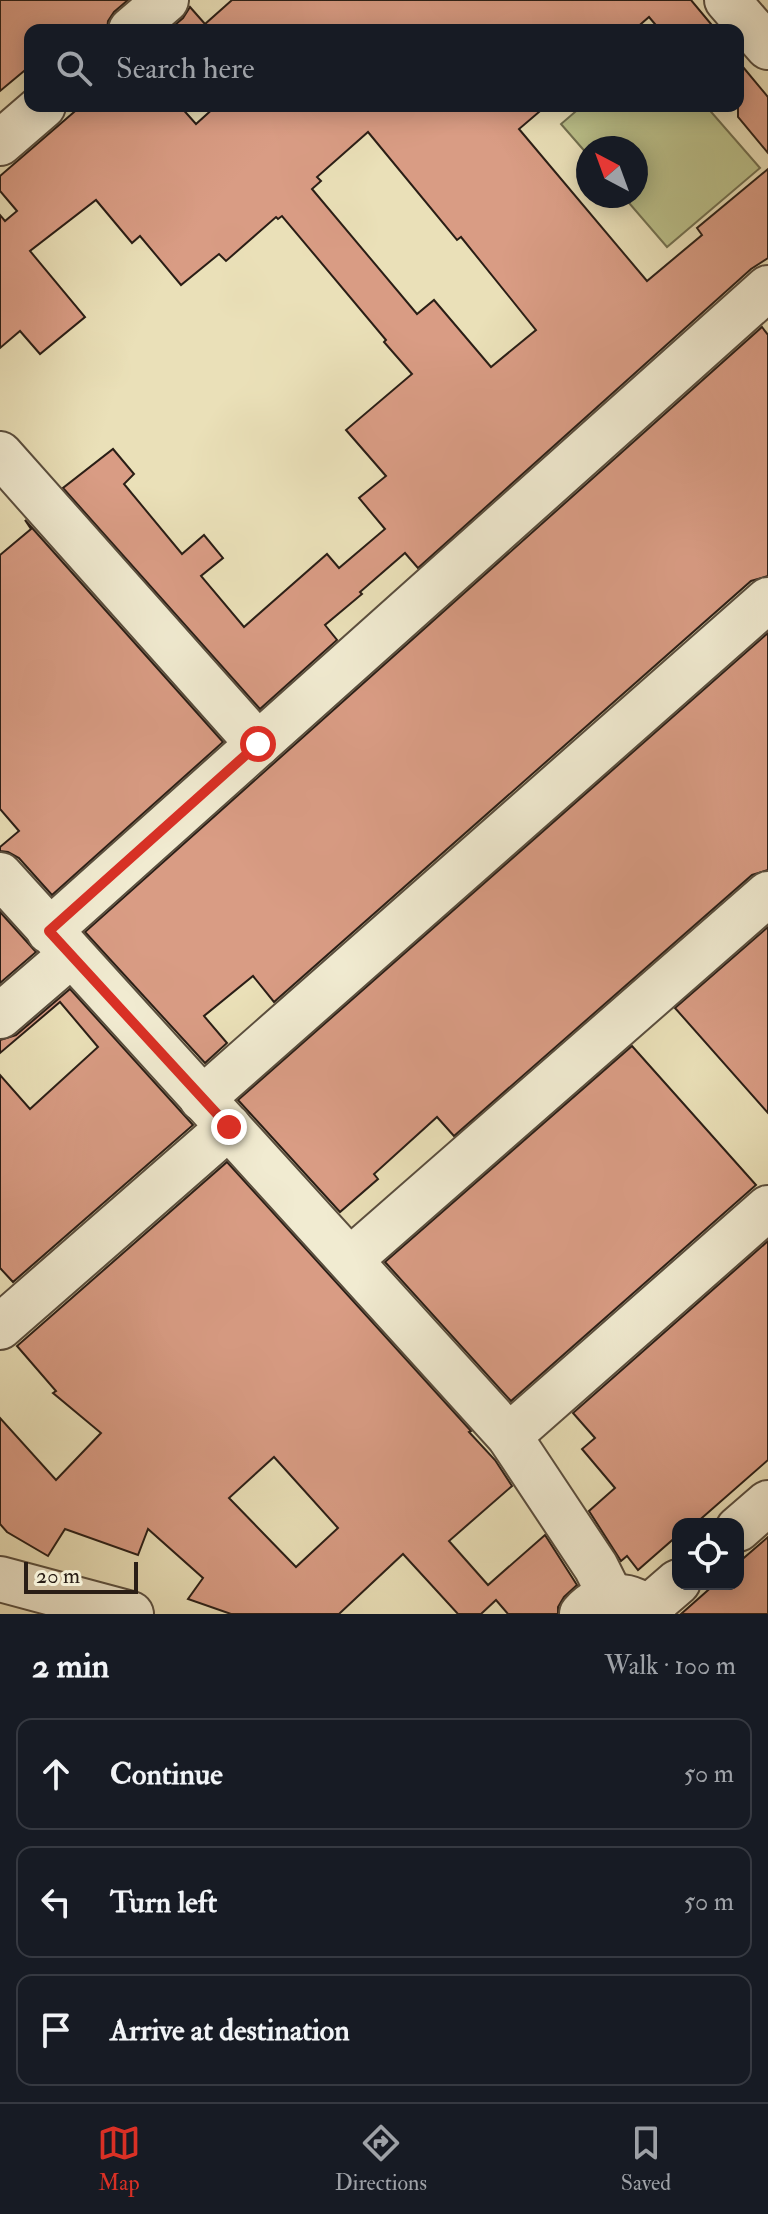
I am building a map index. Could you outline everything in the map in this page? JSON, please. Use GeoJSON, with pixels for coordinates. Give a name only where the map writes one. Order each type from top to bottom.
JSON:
{"type":"FeatureCollection","features":[{"type":"Feature","properties":{"kind":"street"},"geometry":{"type":"LineString","coordinates":[[138,24],[166,0]]}},
{"type":"Feature","properties":{"kind":"street"},"geometry":{"type":"LineString","coordinates":[[727,0],[768,47]]}},
{"type":"Feature","properties":{"kind":"street"},"geometry":{"type":"LineString","coordinates":[[0,143],[36,112]]}},
{"type":"Feature","properties":{"kind":"street"},"geometry":{"type":"LineString","coordinates":[[0,1016],[60,943],[258,744],[768,288]]}},
{"type":"Feature","properties":{"kind":"street"},"geometry":{"type":"LineString","coordinates":[[0,454],[258,744]]}},
{"type":"Feature","properties":{"kind":"street"},"geometry":{"type":"LineString","coordinates":[[0,1327],[216,1113],[768,600]]}},
{"type":"Feature","properties":{"kind":"street"},"geometry":{"type":"LineString","coordinates":[[0,875],[509,1436],[596,1567],[634,1603]]}},
{"type":"Feature","properties":{"kind":"street"},"geometry":{"type":"LineString","coordinates":[[351,1259],[768,894]]}},
{"type":"Feature","properties":{"kind":"street"},"geometry":{"type":"LineString","coordinates":[[509,1436],[768,1208]]}},
{"type":"Feature","properties":{"kind":"street"},"geometry":{"type":"LineString","coordinates":[[744,1524],[768,1503]]}},
{"type":"Feature","properties":{"kind":"street"},"geometry":{"type":"LineString","coordinates":[[2,1579],[131,1614]]}},
{"type":"Feature","properties":{"kind":"green space"},"geometry":{"type":"Polygon","coordinates":[[[575,112],[711,112],[760,168],[667,247],[633,208],[648,208],[648,136],[576,136],[576,141],[561,124],[575,112]]]}},
{"type":"Feature","properties":{"kind":"building"},"geometry":{"type":"Polygon","coordinates":[[[0,0],[128,0],[114,12],[108,24],[24,24],[24,71],[0,91],[0,0]]]}},
{"type":"Feature","properties":{"kind":"building"},"geometry":{"type":"Polygon","coordinates":[[[232,0],[691,0],[711,24],[655,24],[649,17],[641,24],[205,24],[232,0]]]}},
{"type":"Feature","properties":{"kind":"building"},"geometry":{"type":"Polygon","coordinates":[[[190,7],[205,24],[176,24],[190,7]]]}},
{"type":"Feature","properties":{"kind":"building"},"geometry":{"type":"Polygon","coordinates":[[[744,68],[768,97],[768,153],[738,117],[738,112],[744,112],[744,68]]]}},
{"type":"Feature","properties":{"kind":"building"},"geometry":{"type":"Polygon","coordinates":[[[74,112],[185,112],[196,124],[209,112],[539,112],[519,129],[576,197],[576,208],[586,208],[647,281],[702,235],[697,228],[768,169],[768,258],[751,269],[418,568],[405,553],[360,592],[362,594],[325,625],[337,640],[260,709],[63,488],[113,449],[134,474],[124,484],[182,554],[204,535],[223,558],[201,576],[244,627],[327,554],[339,568],[385,529],[359,498],[386,476],[346,430],[412,374],[282,216],[276,217],[226,261],[219,254],[181,285],[140,236],[132,243],[96,200],[30,251],[85,317],[40,354],[20,331],[0,348],[0,215],[5,221],[17,211],[0,191],[0,176],[74,112]],[[368,132],[317,177],[321,181],[312,189],[417,314],[434,300],[491,367],[536,330],[461,237],[457,240],[368,132]]]}},
{"type":"Feature","properties":{"kind":"building"},"geometry":{"type":"Polygon","coordinates":[[[762,327],[768,335],[768,576],[751,581],[274,1002],[253,976],[204,1016],[227,1043],[205,1063],[85,932],[762,327]]]}},
{"type":"Feature","properties":{"kind":"building"},"geometry":{"type":"Polygon","coordinates":[[[25,520],[223,742],[52,895],[19,858],[0,851],[0,847],[19,831],[0,809],[0,555],[31,529],[25,520]]]}},
{"type":"Feature","properties":{"kind":"building"},"geometry":{"type":"Polygon","coordinates":[[[768,633],[768,870],[752,875],[454,1136],[437,1117],[374,1174],[378,1179],[340,1212],[238,1100],[768,633]]]}},
{"type":"Feature","properties":{"kind":"building"},"geometry":{"type":"Polygon","coordinates":[[[0,912],[36,952],[0,983],[0,912]]]}},
{"type":"Feature","properties":{"kind":"building"},"geometry":{"type":"Polygon","coordinates":[[[768,927],[768,1113],[675,1008],[768,927]]]}},
{"type":"Feature","properties":{"kind":"building"},"geometry":{"type":"Polygon","coordinates":[[[70,989],[193,1125],[13,1282],[0,1268],[0,1075],[30,1109],[98,1047],[60,1002],[0,1053],[0,1040],[16,1035],[70,989]]]}},
{"type":"Feature","properties":{"kind":"building"},"geometry":{"type":"Polygon","coordinates":[[[632,1046],[756,1185],[511,1401],[385,1262],[632,1046]]]}},
{"type":"Feature","properties":{"kind":"building"},"geometry":{"type":"Polygon","coordinates":[[[227,1162],[471,1431],[512,1486],[449,1541],[488,1585],[545,1535],[577,1585],[564,1597],[558,1614],[508,1614],[496,1600],[481,1614],[458,1614],[403,1554],[339,1614],[231,1614],[188,1599],[203,1578],[148,1529],[138,1555],[65,1529],[48,1556],[7,1532],[0,1524],[0,1418],[56,1480],[101,1433],[53,1393],[56,1391],[17,1346],[227,1162]],[[274,1457],[229,1498],[296,1567],[338,1528],[274,1457]]]}},
{"type":"Feature","properties":{"kind":"building"},"geometry":{"type":"Polygon","coordinates":[[[768,1241],[768,1460],[702,1518],[672,1518],[672,1540],[638,1570],[627,1556],[621,1561],[589,1511],[615,1488],[582,1449],[595,1438],[573,1413],[768,1241]]]}},
{"type":"Feature","properties":{"kind":"building"},"geometry":{"type":"Polygon","coordinates":[[[768,1537],[768,1614],[681,1614],[708,1590],[744,1590],[744,1558],[768,1537]]]}},
{"type":"Feature","properties":{"kind":"route"},"geometry":{"type":"LineString","coordinates":[[229,1127],[49,931],[258,744]]}}]}
